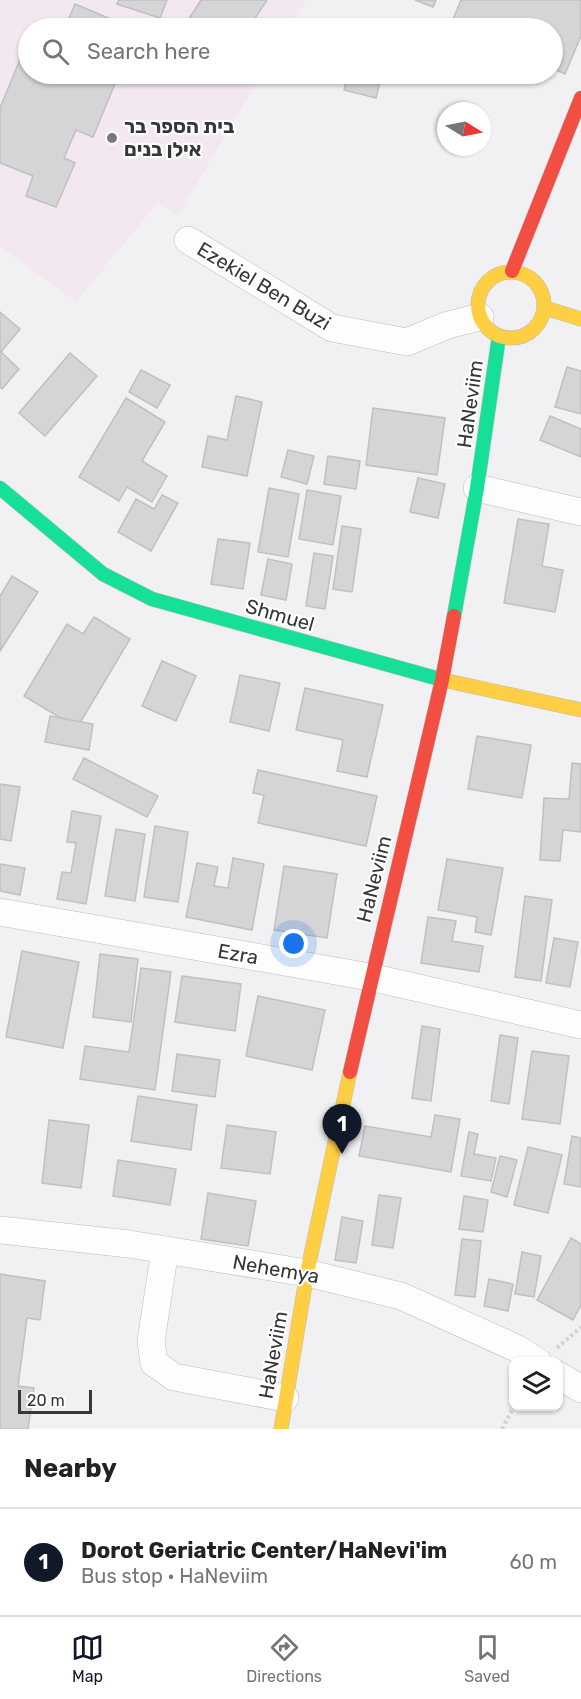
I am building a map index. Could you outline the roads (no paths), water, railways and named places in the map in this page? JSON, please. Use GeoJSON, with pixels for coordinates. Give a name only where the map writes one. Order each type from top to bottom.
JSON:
{"type":"FeatureCollection","features":[{"type":"Feature","properties":{"kind":"street"},"geometry":{"type":"LineString","coordinates":[[512,271],[581,98]]}},
{"type":"Feature","properties":{"kind":"street","name":"Ezekiel Ben Buzi"},"geometry":{"type":"LineString","coordinates":[[188,240],[332,328],[407,342],[448,325],[480,317]]}},
{"type":"Feature","properties":{"kind":"street"},"geometry":{"type":"LineString","coordinates":[[512,271],[522,273],[536,282],[543,294],[545,308],[542,319],[529,334],[511,339],[499,336],[486,327],[480,317],[478,304],[486,283],[497,275],[512,271]]}},
{"type":"Feature","properties":{"kind":"street"},"geometry":{"type":"LineString","coordinates":[[545,308],[581,320]]}},
{"type":"Feature","properties":{"kind":"street","name":"HaNeviim"},"geometry":{"type":"LineString","coordinates":[[281,1429],[307,1273],[370,977],[442,680],[477,488],[499,336]]}},
{"type":"Feature","properties":{"kind":"street","name":"Shmuel"},"geometry":{"type":"LineString","coordinates":[[0,488],[102,574],[152,599],[442,680],[581,710]]}},
{"type":"Feature","properties":{"kind":"street"},"geometry":{"type":"LineString","coordinates":[[477,488],[581,512]]}},
{"type":"Feature","properties":{"kind":"street","name":"Ezra"},"geometry":{"type":"LineString","coordinates":[[0,912],[370,977],[581,1024]]}},
{"type":"Feature","properties":{"kind":"street","name":"Nehemya"},"geometry":{"type":"LineString","coordinates":[[0,1230],[165,1250],[307,1273],[401,1296],[534,1357]]}},
{"type":"Feature","properties":{"kind":"street"},"geometry":{"type":"LineString","coordinates":[[165,1250],[151,1341],[154,1364],[174,1377],[285,1398]]}},
{"type":"Feature","properties":{"kind":"street","name":"Nehemya"},"geometry":{"type":"LineString","coordinates":[[563,1375],[581,1389]]}},
{"type":"Feature","properties":{"kind":"place","name":"בית הספר בר אילן בנים"},"geometry":{"type":"Point","coordinates":[112,138]}},
{"type":"Feature","properties":{"kind":"place","name":"Dorot Geriatric Center/HaNevi'im"},"geometry":{"type":"Point","coordinates":[342,1154]}}]}
